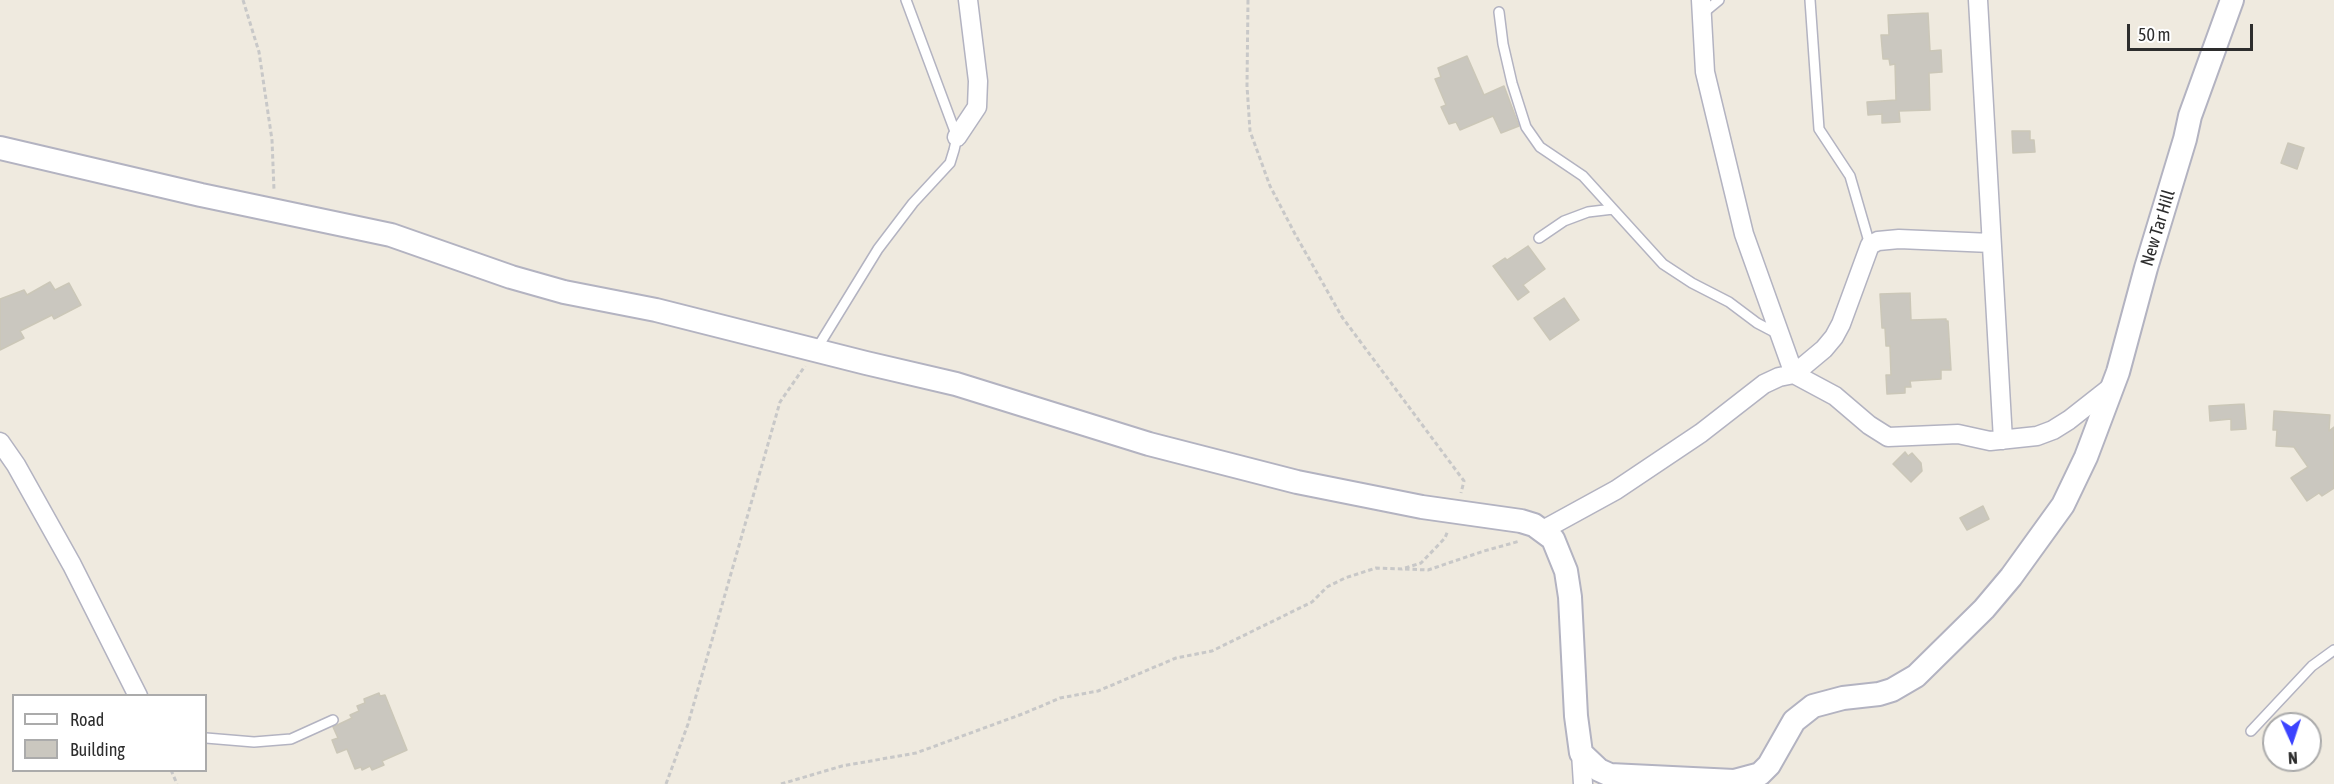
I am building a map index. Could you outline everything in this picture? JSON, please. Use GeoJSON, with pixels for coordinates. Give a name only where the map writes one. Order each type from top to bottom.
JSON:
{"type":"FeatureCollection","features":[{"type":"Feature","properties":{"kind":"street"},"geometry":{"type":"LineString","coordinates":[[957,137],[977,107],[978,81],[968,0]]}},
{"type":"Feature","properties":{"kind":"street"},"geometry":{"type":"LineString","coordinates":[[1978,0],[2003,440]]}},
{"type":"Feature","properties":{"kind":"street","name":"New Tar Hill"},"geometry":{"type":"LineString","coordinates":[[1581,753],[1599,770],[1610,775],[1734,781],[1760,774],[1769,765],[1786,733],[1802,713],[1824,702],[1865,697],[1892,690],[1916,676],[1984,609],[2011,577],[2063,505],[2086,457],[2118,372],[2190,116],[2232,0]]}},
{"type":"Feature","properties":{"kind":"street"},"geometry":{"type":"LineString","coordinates":[[1701,7],[1707,84],[1744,234],[1794,374],[1835,396],[1869,425],[1888,437],[1958,434],[1990,441],[2037,436],[2069,420],[2111,387]]}},
{"type":"Feature","properties":{"kind":"street"},"geometry":{"type":"LineString","coordinates":[[0,148],[391,236],[510,277],[564,292],[656,310],[995,394],[1109,432],[1297,482],[1456,512],[1521,521],[1543,530],[1553,539],[1566,571],[1570,597],[1576,716],[1583,784]]}},
{"type":"Feature","properties":{"kind":"street"},"geometry":{"type":"LineString","coordinates":[[1543,530],[1616,490],[1701,433],[1764,384],[1779,376],[1794,374],[1824,349],[1834,338],[1870,245],[1878,240],[1899,239],[1991,243]]}},
{"type":"Feature","properties":{"kind":"street"},"geometry":{"type":"LineString","coordinates":[[0,442],[16,465],[72,564],[137,694]]}},
{"type":"Feature","properties":{"kind":"lane"},"geometry":{"type":"LineString","coordinates":[[816,350],[878,249],[913,203],[950,163],[957,137],[906,0]]}},
{"type":"Feature","properties":{"kind":"lane"},"geometry":{"type":"LineString","coordinates":[[1701,7],[1719,0]]}},
{"type":"Feature","properties":{"kind":"lane"},"geometry":{"type":"LineString","coordinates":[[1810,0],[1819,129],[1850,176],[1870,245]]}},
{"type":"Feature","properties":{"kind":"lane"},"geometry":{"type":"LineString","coordinates":[[1499,12],[1503,44],[1526,127],[1540,147],[1583,176],[1664,264],[1692,283],[1729,302],[1756,323],[1780,336]]}},
{"type":"Feature","properties":{"kind":"lane"},"geometry":{"type":"LineString","coordinates":[[1539,238],[1572,218],[1588,212],[1613,209]]}},
{"type":"Feature","properties":{"kind":"lane"},"geometry":{"type":"LineString","coordinates":[[2251,731],[2312,666],[2334,650]]}},
{"type":"Feature","properties":{"kind":"lane"},"geometry":{"type":"LineString","coordinates":[[207,738],[254,742],[291,739],[333,720]]}},
{"type":"Feature","properties":{"kind":"path"},"geometry":{"type":"LineString","coordinates":[[243,0],[259,52],[272,140],[273,188],[281,212]]}},
{"type":"Feature","properties":{"kind":"path"},"geometry":{"type":"LineString","coordinates":[[1248,0],[1246,86],[1250,131],[1270,186],[1294,234],[1342,317],[1464,481],[1456,512],[1444,538],[1421,563],[1402,569]]}},
{"type":"Feature","properties":{"kind":"path"},"geometry":{"type":"LineString","coordinates":[[666,784],[688,724],[780,402],[816,350]]}},
{"type":"Feature","properties":{"kind":"path"},"geometry":{"type":"LineString","coordinates":[[782,784],[842,766],[916,753],[1026,713],[1060,698],[1098,691],[1176,658],[1212,651],[1312,602],[1327,587],[1345,578],[1376,568],[1428,570],[1525,539],[1543,530]]}},
{"type":"Feature","properties":{"kind":"building"},"geometry":{"type":"Polygon","coordinates":[[[1928,13],[1930,51],[1941,50],[1942,72],[1929,73],[1930,110],[1899,111],[1900,122],[1882,123],[1882,114],[1868,115],[1867,102],[1896,100],[1895,64],[1890,65],[1889,59],[1883,59],[1881,35],[1889,35],[1888,15],[1928,13]]]}},
{"type":"Feature","properties":{"kind":"building"},"geometry":{"type":"Polygon","coordinates":[[[1467,56],[1484,95],[1504,86],[1519,126],[1501,133],[1493,116],[1460,130],[1456,122],[1449,124],[1441,107],[1446,105],[1435,79],[1441,77],[1438,68],[1467,56]]]}},
{"type":"Feature","properties":{"kind":"building"},"geometry":{"type":"Polygon","coordinates":[[[2012,131],[2030,131],[2030,140],[2034,140],[2035,152],[2013,153],[2012,131]]]}},
{"type":"Feature","properties":{"kind":"building"},"geometry":{"type":"Polygon","coordinates":[[[2288,143],[2304,148],[2297,169],[2281,163],[2288,143]]]}},
{"type":"Feature","properties":{"kind":"building"},"geometry":{"type":"Polygon","coordinates":[[[1528,246],[1545,269],[1523,285],[1529,292],[1518,300],[1493,266],[1528,246]]]}},
{"type":"Feature","properties":{"kind":"building"},"geometry":{"type":"Polygon","coordinates":[[[50,282],[55,290],[69,283],[81,305],[54,319],[52,315],[20,331],[24,338],[0,350],[0,299],[24,290],[27,295],[50,282]]]}},
{"type":"Feature","properties":{"kind":"building"},"geometry":{"type":"Polygon","coordinates":[[[1910,293],[1911,320],[1946,319],[1948,321],[1951,370],[1941,370],[1941,379],[1910,381],[1911,387],[1905,387],[1905,393],[1887,394],[1886,375],[1891,375],[1890,346],[1886,346],[1885,328],[1882,328],[1880,294],[1910,293]]]}},
{"type":"Feature","properties":{"kind":"building"},"geometry":{"type":"Polygon","coordinates":[[[1564,298],[1579,320],[1550,340],[1534,318],[1564,298]]]}},
{"type":"Feature","properties":{"kind":"building"},"geometry":{"type":"Polygon","coordinates":[[[2244,404],[2246,429],[2231,430],[2231,419],[2210,421],[2209,406],[2244,404]]]}},
{"type":"Feature","properties":{"kind":"building"},"geometry":{"type":"Polygon","coordinates":[[[2274,411],[2330,415],[2329,431],[2334,427],[2334,488],[2322,496],[2319,493],[2307,501],[2291,478],[2308,467],[2294,447],[2276,446],[2277,430],[2273,430],[2274,411]]]}},
{"type":"Feature","properties":{"kind":"building"},"geometry":{"type":"Polygon","coordinates":[[[1905,452],[1908,456],[1912,453],[1921,463],[1922,471],[1911,482],[1893,464],[1905,452]]]}},
{"type":"Feature","properties":{"kind":"building"},"geometry":{"type":"Polygon","coordinates":[[[1983,506],[1989,519],[1967,530],[1960,518],[1983,506]]]}},
{"type":"Feature","properties":{"kind":"building"},"geometry":{"type":"Polygon","coordinates":[[[379,693],[380,696],[385,695],[407,750],[382,761],[384,765],[372,770],[370,766],[362,770],[361,767],[355,769],[347,749],[337,753],[332,740],[338,738],[333,727],[352,718],[350,715],[359,711],[357,706],[365,703],[364,699],[379,693]]]}}]}
